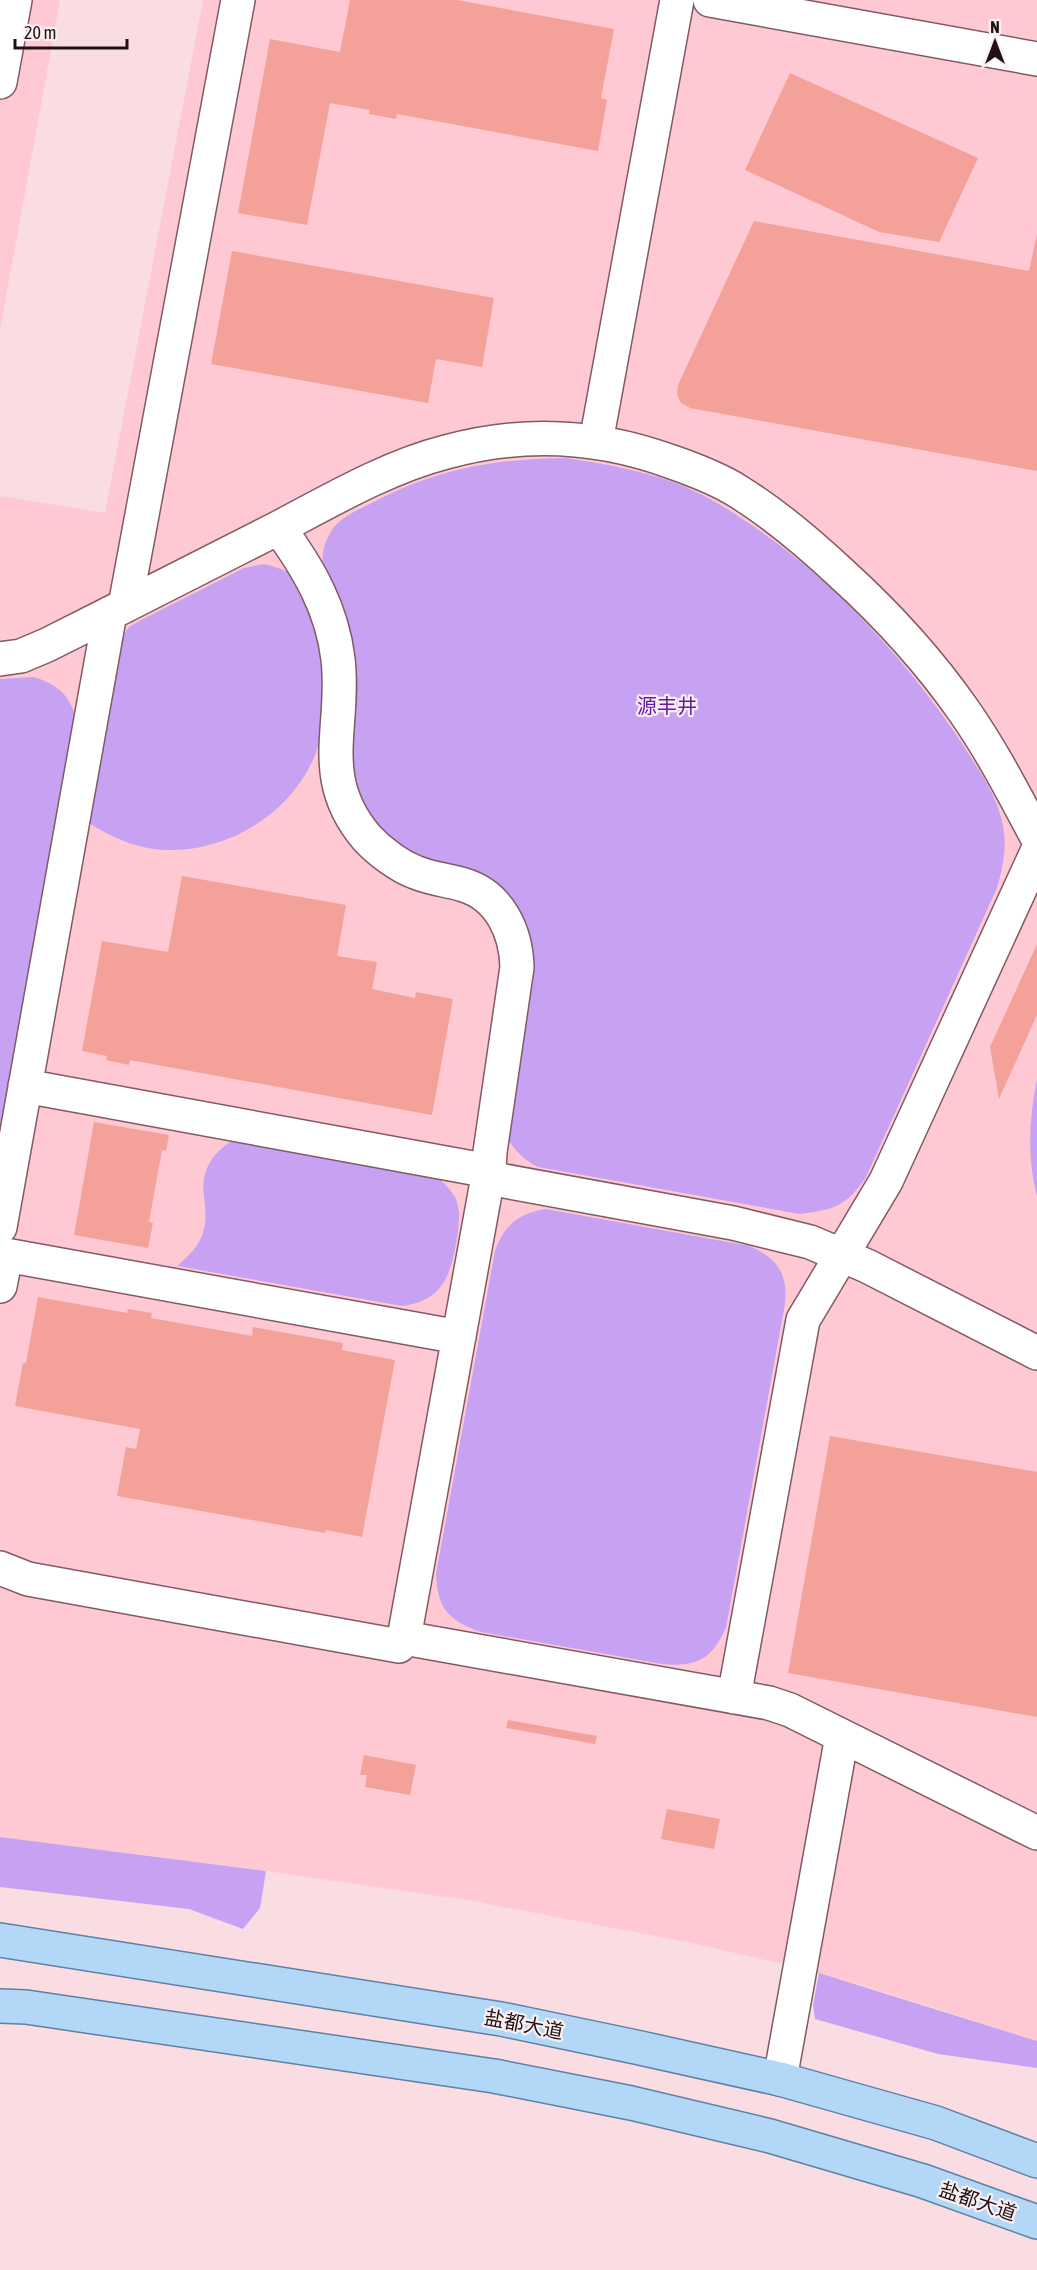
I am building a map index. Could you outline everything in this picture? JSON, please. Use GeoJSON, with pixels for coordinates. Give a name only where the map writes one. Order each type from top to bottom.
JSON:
{"type":"FeatureCollection","features":[{"type":"Feature","properties":{"kind":"main road","name":"盐都大道"},"geometry":{"type":"LineString","coordinates":[[10,1943],[501,2019],[780,2079],[936,2123],[1037,2161]]}},
{"type":"Feature","properties":{"kind":"main road","name":"盐都大道"},"geometry":{"type":"LineString","coordinates":[[0,2006],[26,2007],[483,2074],[631,2103],[781,2139],[923,2181],[1037,2222]]}},
{"type":"Feature","properties":{"kind":"lane"},"geometry":{"type":"LineString","coordinates":[[0,82],[15,0]]}},
{"type":"Feature","properties":{"kind":"lane"},"geometry":{"type":"LineString","coordinates":[[238,0],[25,1086],[1,1255],[459,1337]]}},
{"type":"Feature","properties":{"kind":"lane"},"geometry":{"type":"LineString","coordinates":[[597,442],[677,0]]}},
{"type":"Feature","properties":{"kind":"lane"},"geometry":{"type":"LineString","coordinates":[[710,0],[1037,58]]}},
{"type":"Feature","properties":{"kind":"lane"},"geometry":{"type":"LineString","coordinates":[[0,659],[21,656],[47,645],[406,465],[446,452],[493,442],[533,438],[572,438],[597,442],[652,455],[693,469],[738,491],[820,554],[892,622],[927,662],[952,695],[1002,771],[1037,837]]}},
{"type":"Feature","properties":{"kind":"lane"},"geometry":{"type":"LineString","coordinates":[[0,1568],[28,1579],[383,1644],[399,1646],[404,1638],[489,1174],[490,1152],[517,967],[516,947],[510,927],[498,907],[465,885],[414,872],[388,856],[368,838],[353,816],[340,789],[335,766],[334,744],[340,684],[332,630],[325,603],[313,579],[279,528]]}},
{"type":"Feature","properties":{"kind":"lane"},"geometry":{"type":"LineString","coordinates":[[734,1697],[803,1320],[886,1180],[1037,852]]}},
{"type":"Feature","properties":{"kind":"lane"},"geometry":{"type":"LineString","coordinates":[[25,1086],[733,1222],[810,1242],[867,1266],[1037,1353]]}},
{"type":"Feature","properties":{"kind":"lane"},"geometry":{"type":"LineString","coordinates":[[404,1638],[769,1703],[790,1710],[1037,1833]]}},
{"type":"Feature","properties":{"kind":"lane"},"geometry":{"type":"LineString","coordinates":[[780,2079],[842,1736]]}},
{"type":"Feature","properties":{"kind":"shaded area"},"geometry":{"type":"Polygon","coordinates":[[[0,0],[60,0],[0,330],[0,0]]]}},
{"type":"Feature","properties":{"kind":"shaded area"},"geometry":{"type":"Polygon","coordinates":[[[203,0],[1037,0],[1037,2041],[871,1988],[787,1965],[696,1944],[473,1901],[266,1871],[0,1837],[0,496],[105,513],[203,0]]]}},
{"type":"Feature","properties":{"kind":"green space","name":"源丰井"},"geometry":{"type":"Polygon","coordinates":[[[566,458],[658,477],[693,490],[747,522],[783,548],[851,607],[911,674],[963,745],[985,780],[998,807],[1005,844],[997,888],[866,1177],[845,1200],[822,1211],[800,1214],[538,1167],[527,1161],[505,1134],[528,954],[421,862],[382,835],[357,800],[322,566],[324,546],[332,529],[357,510],[440,475],[488,464],[566,458]]]}},
{"type":"Feature","properties":{"kind":"green space"},"geometry":{"type":"Polygon","coordinates":[[[264,564],[287,572],[301,584],[309,601],[326,659],[321,736],[313,760],[301,782],[285,801],[245,831],[198,848],[161,850],[149,848],[126,842],[84,820],[120,639],[129,627],[141,620],[244,568],[264,564]]]}},
{"type":"Feature","properties":{"kind":"green space"},"geometry":{"type":"Polygon","coordinates":[[[33,677],[56,687],[67,697],[77,721],[0,1162],[0,679],[33,677]]]}},
{"type":"Feature","properties":{"kind":"green space"},"geometry":{"type":"Polygon","coordinates":[[[1037,1079],[1037,1196],[1030,1138],[1037,1079]]]}},
{"type":"Feature","properties":{"kind":"green space"},"geometry":{"type":"Polygon","coordinates":[[[238,1137],[433,1174],[453,1193],[459,1212],[455,1251],[443,1284],[427,1298],[402,1306],[177,1266],[194,1249],[205,1225],[203,1186],[207,1168],[222,1148],[238,1137]]]}},
{"type":"Feature","properties":{"kind":"green space"},"geometry":{"type":"Polygon","coordinates":[[[546,1209],[750,1246],[774,1262],[785,1283],[785,1304],[726,1628],[715,1648],[702,1659],[694,1662],[662,1664],[481,1632],[453,1618],[447,1612],[439,1596],[436,1574],[495,1251],[508,1227],[520,1217],[546,1209]]]}},
{"type":"Feature","properties":{"kind":"green space"},"geometry":{"type":"Polygon","coordinates":[[[0,1837],[266,1871],[260,1908],[243,1929],[189,1909],[0,1887],[0,1837]]]}},
{"type":"Feature","properties":{"kind":"green space"},"geometry":{"type":"Polygon","coordinates":[[[819,1973],[1037,2041],[1037,2068],[938,2054],[815,2019],[813,2005],[819,1973]]]}},
{"type":"Feature","properties":{"kind":"building"},"geometry":{"type":"Polygon","coordinates":[[[350,0],[457,0],[614,29],[601,98],[607,100],[598,151],[397,114],[396,119],[369,114],[370,110],[330,103],[307,225],[238,213],[270,39],[340,52],[350,0]]]}},
{"type":"Feature","properties":{"kind":"building"},"geometry":{"type":"Polygon","coordinates":[[[790,73],[978,158],[939,242],[879,232],[745,170],[790,73]]]}},
{"type":"Feature","properties":{"kind":"building"},"geometry":{"type":"Polygon","coordinates":[[[754,221],[1029,271],[1037,234],[1037,471],[690,408],[681,403],[677,394],[678,385],[754,221]]]}},
{"type":"Feature","properties":{"kind":"building"},"geometry":{"type":"Polygon","coordinates":[[[232,251],[494,298],[482,367],[436,359],[428,403],[211,364],[232,251]]]}},
{"type":"Feature","properties":{"kind":"building"},"geometry":{"type":"Polygon","coordinates":[[[182,876],[346,905],[337,956],[377,962],[372,989],[415,998],[416,992],[453,999],[432,1115],[130,1060],[129,1065],[106,1060],[107,1056],[82,1051],[102,941],[168,952],[182,876]]]}},
{"type":"Feature","properties":{"kind":"building"},"geometry":{"type":"Polygon","coordinates":[[[1037,944],[1037,1015],[999,1099],[990,1047],[1037,944]]]}},
{"type":"Feature","properties":{"kind":"building"},"geometry":{"type":"Polygon","coordinates":[[[94,1122],[169,1135],[166,1151],[162,1150],[149,1222],[153,1223],[148,1248],[74,1235],[94,1122]]]}},
{"type":"Feature","properties":{"kind":"building"},"geometry":{"type":"Polygon","coordinates":[[[38,1297],[127,1313],[128,1309],[152,1313],[151,1318],[252,1336],[253,1327],[343,1343],[342,1350],[395,1360],[362,1537],[326,1530],[325,1533],[117,1496],[126,1447],[136,1449],[140,1429],[15,1406],[23,1363],[26,1363],[38,1297]]]}},
{"type":"Feature","properties":{"kind":"building"},"geometry":{"type":"Polygon","coordinates":[[[830,1436],[1037,1472],[1037,1717],[788,1673],[830,1436]]]}},
{"type":"Feature","properties":{"kind":"building"},"geometry":{"type":"Polygon","coordinates":[[[508,1720],[597,1736],[595,1744],[506,1728],[508,1720]]]}},
{"type":"Feature","properties":{"kind":"building"},"geometry":{"type":"Polygon","coordinates":[[[364,1755],[416,1765],[410,1795],[365,1787],[367,1775],[360,1775],[364,1755]]]}},
{"type":"Feature","properties":{"kind":"building"},"geometry":{"type":"Polygon","coordinates":[[[667,1809],[720,1819],[714,1849],[661,1839],[667,1809]]]}}]}
